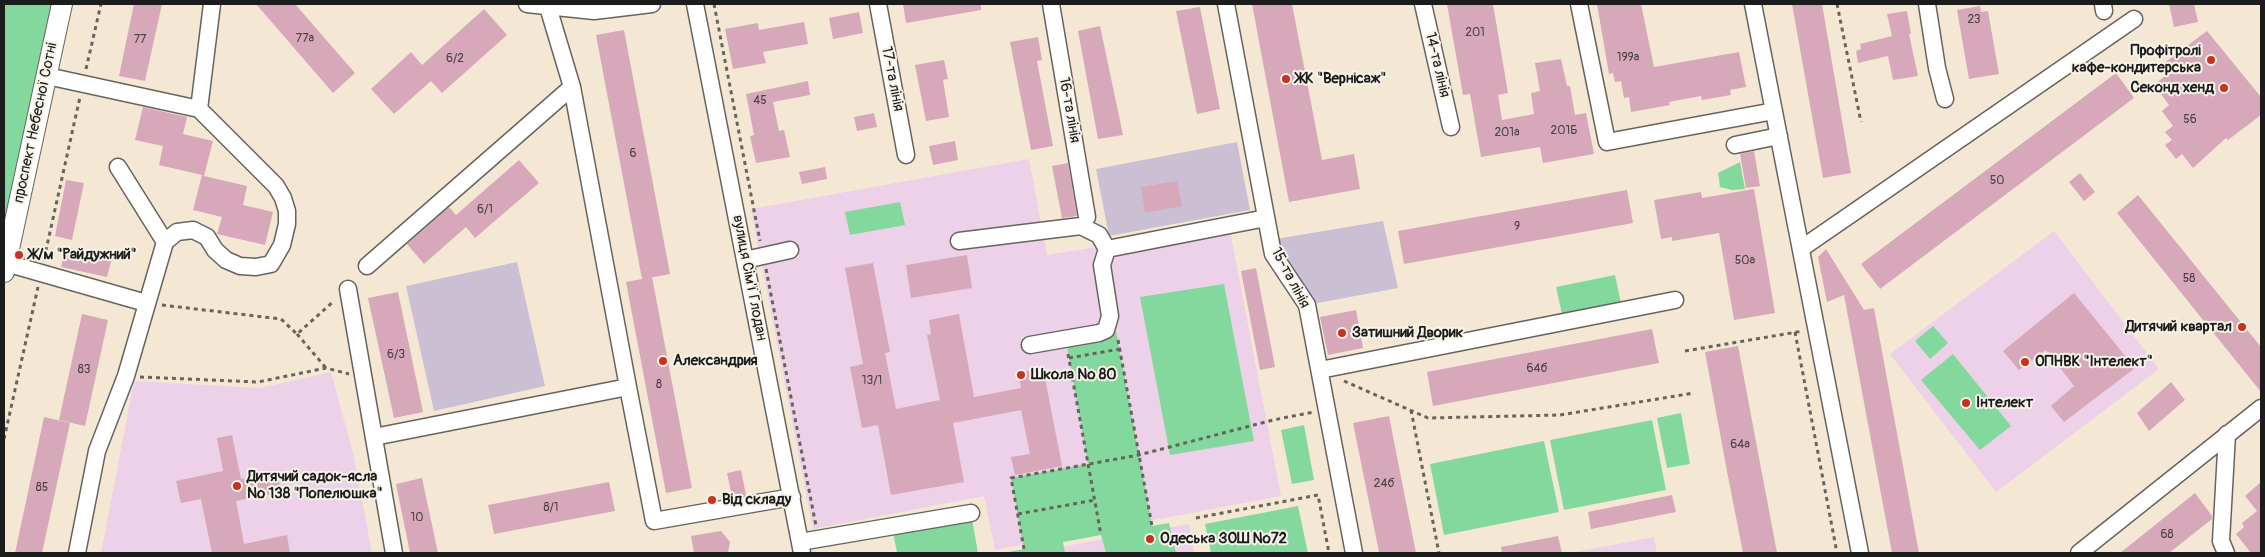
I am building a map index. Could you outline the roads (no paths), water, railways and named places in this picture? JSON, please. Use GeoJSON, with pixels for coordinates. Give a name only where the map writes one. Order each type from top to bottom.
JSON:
{"type":"FeatureCollection","features":[{"type":"Feature","properties":{"kind":"main road","name":"проспект Небесної Сотні"},"geometry":{"type":"LineString","coordinates":[[5,267],[62,4]]}},
{"type":"Feature","properties":{"kind":"street"},"geometry":{"type":"LineString","coordinates":[[199,109],[212,4]]}},
{"type":"Feature","properties":{"kind":"street"},"geometry":{"type":"LineString","coordinates":[[527,4],[594,11],[652,4]]}},
{"type":"Feature","properties":{"kind":"street","name":"вулиця Сім'ї Глодан"},"geometry":{"type":"LineString","coordinates":[[695,4],[801,548]]}},
{"type":"Feature","properties":{"kind":"street","name":"17-та лінія"},"geometry":{"type":"LineString","coordinates":[[878,4],[906,155]]}},
{"type":"Feature","properties":{"kind":"street","name":"16-та лінія"},"geometry":{"type":"LineString","coordinates":[[1051,4],[1087,217]]}},
{"type":"Feature","properties":{"kind":"street","name":"15-та лінія"},"geometry":{"type":"LineString","coordinates":[[1226,4],[1273,254],[1307,305],[1354,553]]}},
{"type":"Feature","properties":{"kind":"street","name":"14-та лінія"},"geometry":{"type":"LineString","coordinates":[[1423,4],[1451,127]]}},
{"type":"Feature","properties":{"kind":"street"},"geometry":{"type":"LineString","coordinates":[[1579,4],[1607,142],[1774,112]]}},
{"type":"Feature","properties":{"kind":"street"},"geometry":{"type":"LineString","coordinates":[[1753,4],[1818,328],[1860,553]]}},
{"type":"Feature","properties":{"kind":"street"},"geometry":{"type":"LineString","coordinates":[[1927,4],[1937,68],[1945,98]]}},
{"type":"Feature","properties":{"kind":"street"},"geometry":{"type":"LineString","coordinates":[[548,7],[572,87],[654,521],[765,500],[792,498]]}},
{"type":"Feature","properties":{"kind":"street"},"geometry":{"type":"LineString","coordinates":[[1802,248],[2134,19]]}},
{"type":"Feature","properties":{"kind":"street"},"geometry":{"type":"LineString","coordinates":[[47,76],[84,82],[199,109],[276,186],[284,198],[287,211],[287,224],[282,245],[271,264],[256,267],[240,266],[226,260],[215,250],[207,237],[193,230],[177,232],[165,242],[126,376],[97,451],[77,553]]}},
{"type":"Feature","properties":{"kind":"street"},"geometry":{"type":"LineString","coordinates":[[367,266],[572,87]]}},
{"type":"Feature","properties":{"kind":"street"},"geometry":{"type":"LineString","coordinates":[[1742,147],[1779,136]]}},
{"type":"Feature","properties":{"kind":"street"},"geometry":{"type":"LineString","coordinates":[[118,167],[165,242]]}},
{"type":"Feature","properties":{"kind":"street"},"geometry":{"type":"LineString","coordinates":[[1107,249],[1266,218]]}},
{"type":"Feature","properties":{"kind":"street"},"geometry":{"type":"LineString","coordinates":[[959,241],[1081,226],[1099,235],[1107,249],[1102,266],[1110,316],[1106,330],[1099,333],[1030,345]]}},
{"type":"Feature","properties":{"kind":"street"},"geometry":{"type":"LineString","coordinates":[[746,260],[790,250]]}},
{"type":"Feature","properties":{"kind":"street"},"geometry":{"type":"LineString","coordinates":[[5,267],[41,272],[146,303]]}},
{"type":"Feature","properties":{"kind":"street"},"geometry":{"type":"LineString","coordinates":[[348,289],[394,553]]}},
{"type":"Feature","properties":{"kind":"street"},"geometry":{"type":"LineString","coordinates":[[1320,370],[1674,300]]}},
{"type":"Feature","properties":{"kind":"street"},"geometry":{"type":"LineString","coordinates":[[374,438],[628,387]]}},
{"type":"Feature","properties":{"kind":"street"},"geometry":{"type":"LineString","coordinates":[[2079,553],[2261,408]]}},
{"type":"Feature","properties":{"kind":"street"},"geometry":{"type":"LineString","coordinates":[[2226,553],[2221,541],[2227,434]]}},
{"type":"Feature","properties":{"kind":"street"},"geometry":{"type":"LineString","coordinates":[[801,548],[819,540],[971,513]]}},
{"type":"Feature","properties":{"kind":"place","name":"Профітролі кафе-кондитерська"},"geometry":{"type":"Point","coordinates":[2211,60]}},
{"type":"Feature","properties":{"kind":"place","name":"ЖК \"Вернісаж\""},"geometry":{"type":"Point","coordinates":[1286,79]}},
{"type":"Feature","properties":{"kind":"place","name":"Секонд хенд"},"geometry":{"type":"Point","coordinates":[2224,88]}},
{"type":"Feature","properties":{"kind":"place","name":"Ж/м \"Райдужний\""},"geometry":{"type":"Point","coordinates":[19,255]}},
{"type":"Feature","properties":{"kind":"place","name":"Дитячий квартал"},"geometry":{"type":"Point","coordinates":[2242,327]}},
{"type":"Feature","properties":{"kind":"place","name":"Затишний Дворик"},"geometry":{"type":"Point","coordinates":[1342,333]}},
{"type":"Feature","properties":{"kind":"place","name":"Александрия"},"geometry":{"type":"Point","coordinates":[663,361]}},
{"type":"Feature","properties":{"kind":"place","name":"ОПНВК \"Інтелект\""},"geometry":{"type":"Point","coordinates":[2025,362]}},
{"type":"Feature","properties":{"kind":"place","name":"Школа № 80"},"geometry":{"type":"Point","coordinates":[1021,375]}},
{"type":"Feature","properties":{"kind":"place","name":"Інтелект"},"geometry":{"type":"Point","coordinates":[1966,403]}},
{"type":"Feature","properties":{"kind":"place","name":"Дитячий садок-ясла № 138 \"Попелюшка\""},"geometry":{"type":"Point","coordinates":[237,486]}},
{"type":"Feature","properties":{"kind":"place","name":"Від складу"},"geometry":{"type":"Point","coordinates":[712,500]}},
{"type":"Feature","properties":{"kind":"place","name":"Одеська ЗОШ №72"},"geometry":{"type":"Point","coordinates":[1150,539]}}]}
